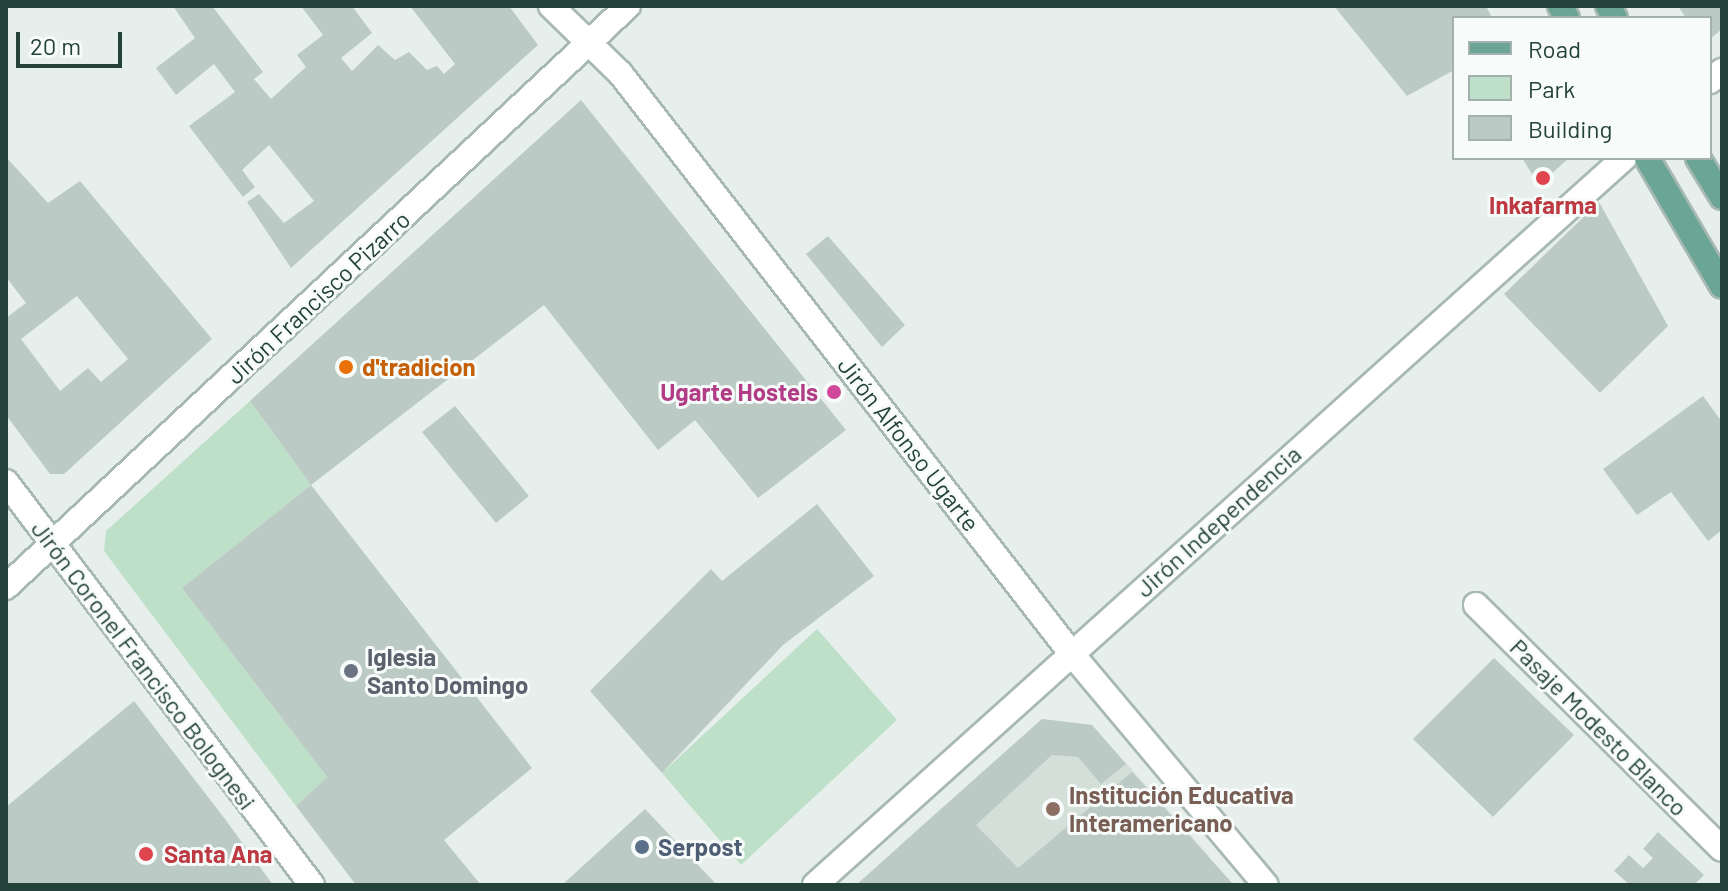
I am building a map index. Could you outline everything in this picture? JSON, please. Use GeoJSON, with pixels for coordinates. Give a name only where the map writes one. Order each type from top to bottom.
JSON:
{"type":"FeatureCollection","features":[{"type":"Feature","properties":{"kind":"main road"},"geometry":{"type":"LineString","coordinates":[[1648,160],[1722,286]]}},
{"type":"Feature","properties":{"kind":"main road"},"geometry":{"type":"LineString","coordinates":[[1699,160],[1722,197]]}},
{"type":"Feature","properties":{"kind":"street","name":"Jirón Alfonso Ugarte"},"geometry":{"type":"LineString","coordinates":[[551,6],[620,73],[1071,653],[1266,885]]}},
{"type":"Feature","properties":{"kind":"street","name":"Jirón Francisco Pizarro"},"geometry":{"type":"LineString","coordinates":[[6,587],[628,6]]}},
{"type":"Feature","properties":{"kind":"street","name":"Jirón Independencia"},"geometry":{"type":"LineString","coordinates":[[815,885],[1622,160]]}},
{"type":"Feature","properties":{"kind":"street","name":"Jirón Coronel Francisco Bolognesi"},"geometry":{"type":"LineString","coordinates":[[6,482],[312,885]]}},
{"type":"Feature","properties":{"kind":"street","name":"Pasaje Modesto Blanco"},"geometry":{"type":"LineString","coordinates":[[1476,605],[1722,849]]}},
{"type":"Feature","properties":{"kind":"shaded area","name":"Institución Educativa Interamericano"},"geometry":{"type":"Polygon","coordinates":[[[1042,719],[1092,725],[1209,856],[1179,885],[934,885],[899,846],[1042,719]]]}},
{"type":"Feature","properties":{"kind":"green space"},"geometry":{"type":"Polygon","coordinates":[[[250,401],[311,485],[182,588],[327,777],[296,806],[104,551],[106,531],[250,401]]]}},
{"type":"Feature","properties":{"kind":"green space"},"geometry":{"type":"Polygon","coordinates":[[[817,629],[897,720],[741,865],[662,773],[817,629]]]}},
{"type":"Feature","properties":{"kind":"building"},"geometry":{"type":"Polygon","coordinates":[[[173,6],[212,6],[263,72],[254,79],[271,99],[306,67],[297,55],[323,35],[301,6],[352,6],[372,33],[341,58],[352,71],[378,45],[395,60],[409,52],[427,70],[437,66],[444,74],[455,64],[410,6],[509,6],[538,45],[291,268],[247,202],[259,194],[284,223],[314,201],[269,145],[242,170],[255,187],[243,197],[189,126],[235,92],[214,64],[176,95],[156,68],[195,38],[173,6]]]}},
{"type":"Feature","properties":{"kind":"building"},"geometry":{"type":"Polygon","coordinates":[[[1334,6],[1486,6],[1491,16],[1452,16],[1452,71],[1407,96],[1334,6]]]}},
{"type":"Feature","properties":{"kind":"building"},"geometry":{"type":"Polygon","coordinates":[[[1678,6],[1722,6],[1722,29],[1712,37],[1712,16],[1685,16],[1678,6]]]}},
{"type":"Feature","properties":{"kind":"building"},"geometry":{"type":"Polygon","coordinates":[[[581,100],[846,430],[758,498],[695,420],[658,450],[544,305],[311,485],[250,401],[581,100]]]}},
{"type":"Feature","properties":{"kind":"building"},"geometry":{"type":"Polygon","coordinates":[[[6,157],[48,203],[80,181],[212,339],[64,474],[50,474],[6,415],[6,318],[26,303],[6,277],[6,157]],[[77,296],[21,339],[60,391],[88,368],[101,382],[128,359],[77,296]]]}},
{"type":"Feature","properties":{"kind":"building","name":"Inkafarma"},"geometry":{"type":"Polygon","coordinates":[[[1523,160],[1567,160],[1539,185],[1523,160]]]}},
{"type":"Feature","properties":{"kind":"building"},"geometry":{"type":"Polygon","coordinates":[[[1599,202],[1668,326],[1600,393],[1504,294],[1599,202]]]}},
{"type":"Feature","properties":{"kind":"building"},"geometry":{"type":"Polygon","coordinates":[[[828,236],[905,325],[882,347],[806,254],[828,236]]]}},
{"type":"Feature","properties":{"kind":"building"},"geometry":{"type":"Polygon","coordinates":[[[1703,396],[1722,422],[1722,530],[1708,541],[1671,492],[1637,515],[1603,469],[1703,396]]]}},
{"type":"Feature","properties":{"kind":"building"},"geometry":{"type":"Polygon","coordinates":[[[455,406],[529,496],[496,523],[422,432],[455,406]]]}},
{"type":"Feature","properties":{"kind":"building","name":"Iglesia Santo Domingo"},"geometry":{"type":"Polygon","coordinates":[[[311,485],[532,768],[444,840],[481,885],[356,885],[296,806],[327,777],[182,588],[311,485]]]}},
{"type":"Feature","properties":{"kind":"building"},"geometry":{"type":"Polygon","coordinates":[[[817,504],[874,576],[783,645],[662,773],[590,691],[711,569],[722,581],[817,504]]]}},
{"type":"Feature","properties":{"kind":"building"},"geometry":{"type":"Polygon","coordinates":[[[1494,658],[1574,735],[1493,817],[1413,739],[1494,658]]]}},
{"type":"Feature","properties":{"kind":"building"},"geometry":{"type":"Polygon","coordinates":[[[134,701],[273,885],[6,885],[6,807],[134,701]]]}},
{"type":"Feature","properties":{"kind":"building","name":"Institución Educativa Interamericano"},"geometry":{"type":"Polygon","coordinates":[[[1042,719],[1092,725],[1126,764],[1101,784],[1078,757],[1052,755],[976,825],[1018,868],[1132,772],[1233,884],[856,885],[1042,719]]]}},
{"type":"Feature","properties":{"kind":"building","name":"Serpost"},"geometry":{"type":"Polygon","coordinates":[[[645,809],[717,885],[562,885],[645,809]]]}},
{"type":"Feature","properties":{"kind":"building"},"geometry":{"type":"Polygon","coordinates":[[[1658,832],[1704,875],[1694,885],[1630,885],[1614,871],[1629,855],[1643,868],[1653,858],[1643,849],[1658,832]]]}},
{"type":"Feature","properties":{"kind":"place","name":"Inkafarma"},"geometry":{"type":"Point","coordinates":[1543,178]}},
{"type":"Feature","properties":{"kind":"place","name":"d'tradicion"},"geometry":{"type":"Point","coordinates":[346,367]}},
{"type":"Feature","properties":{"kind":"place","name":"Ugarte Hostels"},"geometry":{"type":"Point","coordinates":[834,392]}},
{"type":"Feature","properties":{"kind":"place","name":"Iglesia Santo Domingo"},"geometry":{"type":"Point","coordinates":[351,671]}},
{"type":"Feature","properties":{"kind":"place","name":"Institución Educativa Interamericano"},"geometry":{"type":"Point","coordinates":[1053,809]}},
{"type":"Feature","properties":{"kind":"place","name":"Serpost"},"geometry":{"type":"Point","coordinates":[642,847]}},
{"type":"Feature","properties":{"kind":"place","name":"Santa Ana"},"geometry":{"type":"Point","coordinates":[146,854]}}]}
